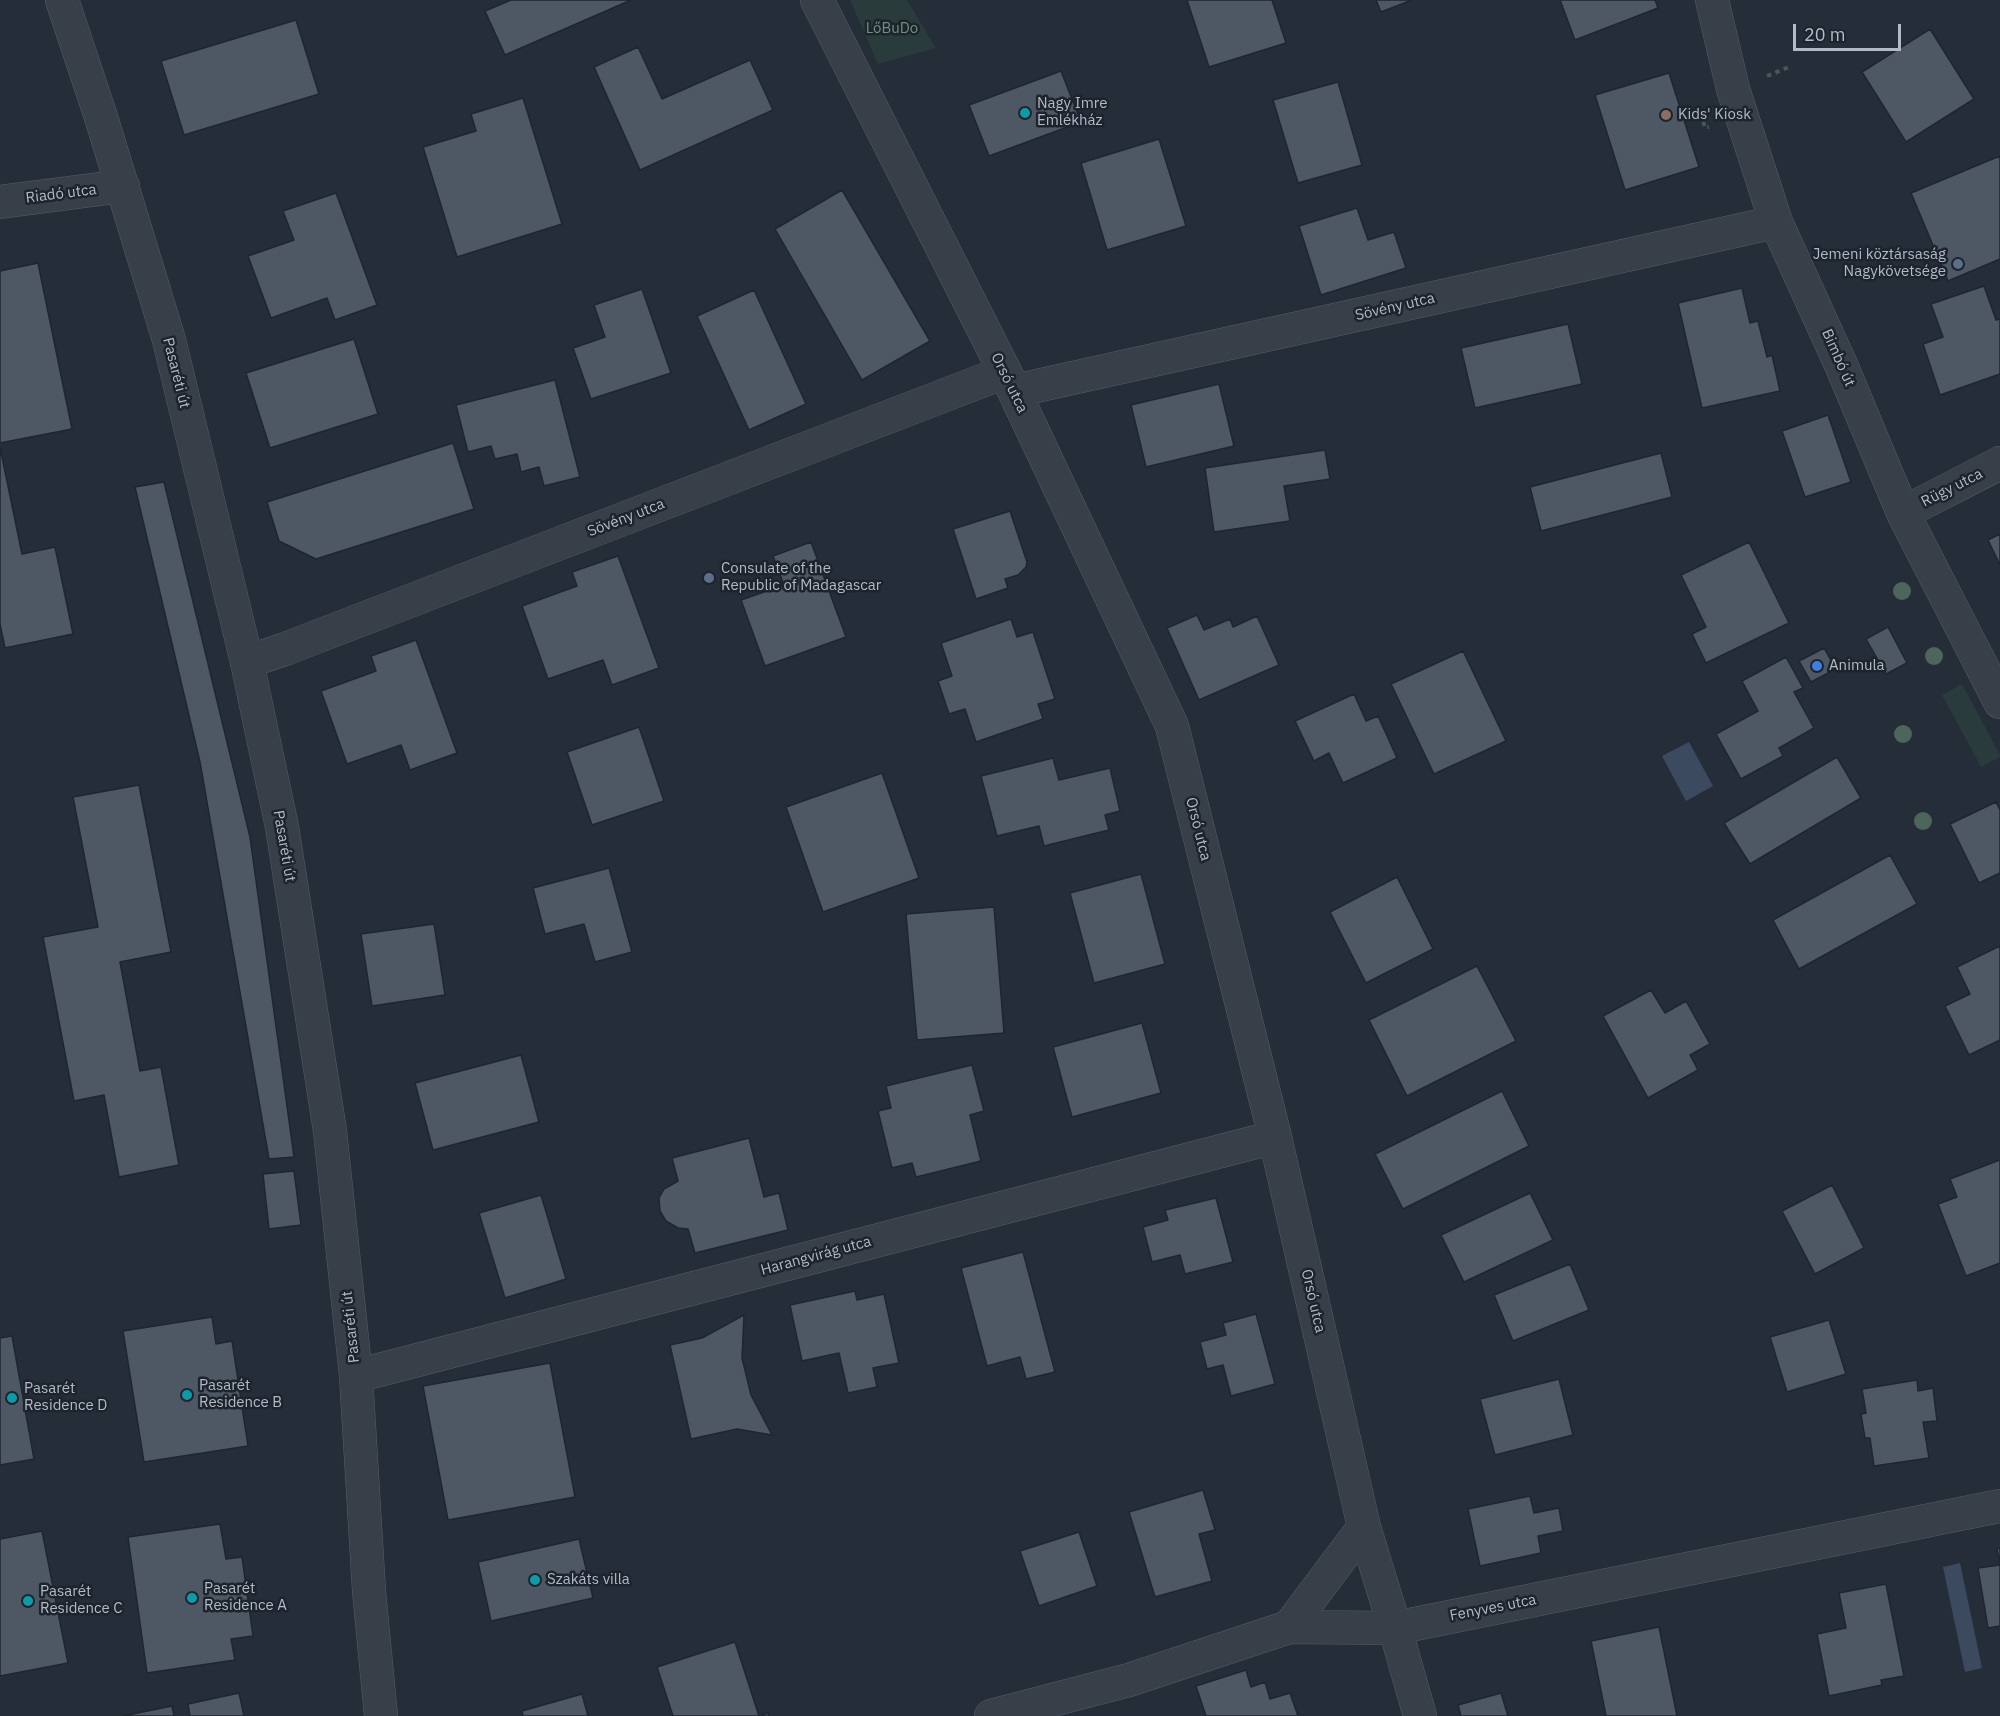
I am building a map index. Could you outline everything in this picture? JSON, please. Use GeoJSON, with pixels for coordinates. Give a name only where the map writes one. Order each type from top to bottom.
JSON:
{"type":"FeatureCollection","features":[{"type":"Feature","properties":{"kind":"street","name":"Pasaréti út"},"geometry":{"type":"LineString","coordinates":[[62,0],[123,186],[169,340],[248,662],[282,827],[330,1131],[356,1376],[369,1591],[381,1716]]}},
{"type":"Feature","properties":{"kind":"street","name":"Orsó utca"},"geometry":{"type":"LineString","coordinates":[[817,0],[1009,382],[1172,726],[1275,1137],[1364,1527],[1420,1716]]}},
{"type":"Feature","properties":{"kind":"street","name":"Bimbó út"},"geometry":{"type":"LineString","coordinates":[[1712,0],[1732,89],[1776,222],[1842,367],[1903,513],[2000,702]]}},
{"type":"Feature","properties":{"kind":"street","name":"Riadó utca"},"geometry":{"type":"LineString","coordinates":[[0,202],[123,186]]}},
{"type":"Feature","properties":{"kind":"street","name":"Sövény utca"},"geometry":{"type":"LineString","coordinates":[[248,662],[1009,382],[1776,222]]}},
{"type":"Feature","properties":{"kind":"street","name":"Rügy utca"},"geometry":{"type":"LineString","coordinates":[[1903,513],[2000,463]]}},
{"type":"Feature","properties":{"kind":"street","name":"Harangvirág utca"},"geometry":{"type":"LineString","coordinates":[[356,1376],[1275,1137]]}},
{"type":"Feature","properties":{"kind":"street","name":"Fenyves utca"},"geometry":{"type":"LineString","coordinates":[[991,1716],[1128,1680],[1289,1627],[1395,1628],[2000,1506]]}},
{"type":"Feature","properties":{"kind":"street"},"geometry":{"type":"LineString","coordinates":[[1289,1627],[1364,1527]]}},
{"type":"Feature","properties":{"kind":"path"},"geometry":{"type":"LineString","coordinates":[[1684,119],[1701,113],[1705,128]]}},
{"type":"Feature","properties":{"kind":"green space","name":"LőBuDo"},"geometry":{"type":"Polygon","coordinates":[[[850,0],[907,0],[936,48],[878,64],[850,0]]]}},
{"type":"Feature","properties":{"kind":"green space"},"geometry":{"type":"Polygon","coordinates":[[[1962,684],[2000,755],[1981,767],[1942,695],[1962,684]]]}},
{"type":"Feature","properties":{"kind":"water"},"geometry":{"type":"Polygon","coordinates":[[[1689,742],[1713,786],[1686,801],[1662,756],[1689,742]]]}},
{"type":"Feature","properties":{"kind":"water"},"geometry":{"type":"Polygon","coordinates":[[[1960,1563],[1982,1668],[1965,1672],[1943,1567],[1960,1563]]]}},
{"type":"Feature","properties":{"kind":"building"},"geometry":{"type":"Polygon","coordinates":[[[511,0],[631,0],[505,55],[485,11],[511,0]]]}},
{"type":"Feature","properties":{"kind":"building"},"geometry":{"type":"Polygon","coordinates":[[[1187,0],[1272,0],[1286,43],[1209,67],[1187,0]]]}},
{"type":"Feature","properties":{"kind":"building"},"geometry":{"type":"Polygon","coordinates":[[[1376,0],[1412,0],[1381,12],[1376,0]]]}},
{"type":"Feature","properties":{"kind":"building"},"geometry":{"type":"Polygon","coordinates":[[[1560,0],[1655,0],[1658,8],[1575,40],[1560,0]]]}},
{"type":"Feature","properties":{"kind":"building"},"geometry":{"type":"Polygon","coordinates":[[[296,20],[319,94],[184,135],[161,61],[296,20]]]}},
{"type":"Feature","properties":{"kind":"building"},"geometry":{"type":"Polygon","coordinates":[[[1930,29],[1974,99],[1906,142],[1862,72],[1930,29]]]}},
{"type":"Feature","properties":{"kind":"building"},"geometry":{"type":"Polygon","coordinates":[[[638,47],[662,99],[750,60],[773,110],[640,170],[594,67],[638,47]]]}},
{"type":"Feature","properties":{"kind":"building","name":"Nagy Imre Emlékház"},"geometry":{"type":"Polygon","coordinates":[[[1061,71],[1081,122],[989,156],[969,105],[1061,71]]]}},
{"type":"Feature","properties":{"kind":"building"},"geometry":{"type":"Polygon","coordinates":[[[1669,73],[1699,167],[1625,190],[1595,95],[1669,73]]]}},
{"type":"Feature","properties":{"kind":"building"},"geometry":{"type":"Polygon","coordinates":[[[1338,82],[1362,165],[1298,183],[1273,100],[1338,82]]]}},
{"type":"Feature","properties":{"kind":"building"},"geometry":{"type":"Polygon","coordinates":[[[523,98],[562,224],[457,257],[423,147],[476,131],[471,114],[523,98]]]}},
{"type":"Feature","properties":{"kind":"building"},"geometry":{"type":"Polygon","coordinates":[[[1159,139],[1186,226],[1107,250],[1081,163],[1159,139]]]}},
{"type":"Feature","properties":{"kind":"building"},"geometry":{"type":"Polygon","coordinates":[[[2000,156],[2000,259],[1948,281],[1911,193],[2000,156]]]}},
{"type":"Feature","properties":{"kind":"building"},"geometry":{"type":"Polygon","coordinates":[[[842,190],[930,341],[862,380],[775,229],[842,190]]]}},
{"type":"Feature","properties":{"kind":"building"},"geometry":{"type":"Polygon","coordinates":[[[336,193],[377,305],[335,320],[327,298],[271,318],[248,256],[294,240],[283,211],[336,193]]]}},
{"type":"Feature","properties":{"kind":"building"},"geometry":{"type":"Polygon","coordinates":[[[1357,208],[1368,240],[1394,232],[1406,268],[1321,295],[1299,226],[1357,208]]]}},
{"type":"Feature","properties":{"kind":"building"},"geometry":{"type":"Polygon","coordinates":[[[38,263],[72,429],[0,443],[0,271],[38,263]]]}},
{"type":"Feature","properties":{"kind":"building"},"geometry":{"type":"Polygon","coordinates":[[[1984,286],[1996,320],[2000,319],[2000,374],[1940,395],[1923,344],[1943,337],[1931,304],[1984,286]]]}},
{"type":"Feature","properties":{"kind":"building"},"geometry":{"type":"Polygon","coordinates":[[[1742,288],[1750,323],[1758,321],[1767,357],[1772,355],[1780,391],[1702,408],[1678,303],[1742,288]]]}},
{"type":"Feature","properties":{"kind":"building"},"geometry":{"type":"Polygon","coordinates":[[[642,289],[671,373],[591,399],[573,348],[605,337],[594,305],[642,289]]]}},
{"type":"Feature","properties":{"kind":"building"},"geometry":{"type":"Polygon","coordinates":[[[754,290],[806,404],[749,430],[697,316],[754,290]]]}},
{"type":"Feature","properties":{"kind":"building"},"geometry":{"type":"Polygon","coordinates":[[[1568,324],[1582,384],[1475,408],[1461,348],[1568,324]]]}},
{"type":"Feature","properties":{"kind":"building"},"geometry":{"type":"Polygon","coordinates":[[[354,339],[378,414],[270,448],[246,373],[354,339]]]}},
{"type":"Feature","properties":{"kind":"building"},"geometry":{"type":"Polygon","coordinates":[[[555,380],[580,477],[544,486],[539,467],[521,472],[517,454],[495,459],[491,446],[468,452],[456,405],[555,380]]]}},
{"type":"Feature","properties":{"kind":"building"},"geometry":{"type":"Polygon","coordinates":[[[1219,384],[1234,446],[1146,467],[1131,405],[1219,384]]]}},
{"type":"Feature","properties":{"kind":"building"},"geometry":{"type":"Polygon","coordinates":[[[1828,415],[1851,482],[1805,497],[1782,431],[1828,415]]]}},
{"type":"Feature","properties":{"kind":"building"},"geometry":{"type":"Polygon","coordinates":[[[453,443],[474,509],[316,559],[279,541],[267,502],[453,443]]]}},
{"type":"Feature","properties":{"kind":"building"},"geometry":{"type":"Polygon","coordinates":[[[0,447],[22,554],[55,547],[73,634],[5,648],[0,624],[0,447]]]}},
{"type":"Feature","properties":{"kind":"building"},"geometry":{"type":"Polygon","coordinates":[[[1325,450],[1330,479],[1284,486],[1290,521],[1214,532],[1205,468],[1325,450]]]}},
{"type":"Feature","properties":{"kind":"building"},"geometry":{"type":"Polygon","coordinates":[[[1661,453],[1672,497],[1541,531],[1530,487],[1661,453]]]}},
{"type":"Feature","properties":{"kind":"building"},"geometry":{"type":"Polygon","coordinates":[[[164,482],[250,837],[294,1157],[269,1159],[200,762],[135,487],[164,482]]]}},
{"type":"Feature","properties":{"kind":"building"},"geometry":{"type":"Polygon","coordinates":[[[1010,511],[1027,562],[1026,567],[1018,575],[1005,579],[1008,588],[976,599],[953,529],[1010,511]]]}},
{"type":"Feature","properties":{"kind":"building"},"geometry":{"type":"Polygon","coordinates":[[[2000,534],[2000,565],[1988,540],[2000,534]]]}},
{"type":"Feature","properties":{"kind":"building"},"geometry":{"type":"Polygon","coordinates":[[[811,542],[846,637],[765,666],[741,600],[784,585],[773,556],[811,542]]]}},
{"type":"Feature","properties":{"kind":"building"},"geometry":{"type":"Polygon","coordinates":[[[1749,542],[1789,623],[1706,663],[1692,634],[1706,627],[1681,575],[1749,542]]]}},
{"type":"Feature","properties":{"kind":"building"},"geometry":{"type":"Polygon","coordinates":[[[618,556],[659,668],[612,685],[603,660],[548,679],[522,606],[577,586],[572,572],[618,556]]]}},
{"type":"Feature","properties":{"kind":"building"},"geometry":{"type":"Polygon","coordinates":[[[1197,615],[1204,630],[1230,619],[1233,627],[1257,616],[1279,665],[1199,700],[1167,628],[1197,615]]]}},
{"type":"Feature","properties":{"kind":"building"},"geometry":{"type":"Polygon","coordinates":[[[1011,619],[1017,637],[1033,632],[1055,699],[1038,704],[1043,719],[976,742],[965,709],[949,714],[938,681],[952,676],[941,643],[1011,619]]]}},
{"type":"Feature","properties":{"kind":"building"},"geometry":{"type":"Polygon","coordinates":[[[1888,627],[1907,663],[1886,674],[1866,639],[1888,627]]]}},
{"type":"Feature","properties":{"kind":"building"},"geometry":{"type":"Polygon","coordinates":[[[416,640],[457,753],[410,770],[401,745],[347,764],[321,691],[376,671],[371,656],[416,640]]]}},
{"type":"Feature","properties":{"kind":"building"},"geometry":{"type":"Polygon","coordinates":[[[1824,648],[1836,669],[1811,682],[1799,661],[1824,648]]]}},
{"type":"Feature","properties":{"kind":"building"},"geometry":{"type":"Polygon","coordinates":[[[1463,651],[1506,741],[1434,774],[1391,684],[1463,651]]]}},
{"type":"Feature","properties":{"kind":"building"},"geometry":{"type":"Polygon","coordinates":[[[1786,657],[1803,688],[1794,692],[1814,728],[1779,748],[1783,756],[1741,779],[1716,734],[1758,711],[1742,681],[1786,657]]]}},
{"type":"Feature","properties":{"kind":"building"},"geometry":{"type":"Polygon","coordinates":[[[1354,694],[1366,721],[1378,716],[1397,758],[1343,783],[1329,753],[1314,761],[1295,721],[1354,694]]]}},
{"type":"Feature","properties":{"kind":"building"},"geometry":{"type":"Polygon","coordinates":[[[639,727],[664,801],[592,825],[567,752],[639,727]]]}},
{"type":"Feature","properties":{"kind":"building"},"geometry":{"type":"Polygon","coordinates":[[[1837,757],[1861,798],[1750,864],[1724,823],[1837,757]]]}},
{"type":"Feature","properties":{"kind":"building"},"geometry":{"type":"Polygon","coordinates":[[[1053,758],[1059,780],[1110,768],[1120,811],[1105,815],[1109,830],[1044,846],[1039,826],[997,836],[981,776],[1053,758]]]}},
{"type":"Feature","properties":{"kind":"building"},"geometry":{"type":"Polygon","coordinates":[[[882,773],[919,878],[823,912],[786,807],[882,773]]]}},
{"type":"Feature","properties":{"kind":"building"},"geometry":{"type":"Polygon","coordinates":[[[139,785],[171,952],[120,962],[140,1071],[161,1067],[179,1165],[119,1177],[104,1095],[74,1101],[43,937],[98,927],[73,797],[139,785]]]}},
{"type":"Feature","properties":{"kind":"building"},"geometry":{"type":"Polygon","coordinates":[[[1996,802],[2000,810],[2000,873],[1979,883],[1950,824],[1996,802]]]}},
{"type":"Feature","properties":{"kind":"building"},"geometry":{"type":"Polygon","coordinates":[[[1890,855],[1917,904],[1799,969],[1773,920],[1890,855]]]}},
{"type":"Feature","properties":{"kind":"building"},"geometry":{"type":"Polygon","coordinates":[[[609,868],[632,952],[595,962],[584,924],[545,934],[533,888],[609,868]]]}},
{"type":"Feature","properties":{"kind":"building"},"geometry":{"type":"Polygon","coordinates":[[[1141,874],[1165,964],[1094,983],[1070,893],[1141,874]]]}},
{"type":"Feature","properties":{"kind":"building"},"geometry":{"type":"Polygon","coordinates":[[[1397,877],[1433,949],[1366,983],[1330,912],[1397,877]]]}},
{"type":"Feature","properties":{"kind":"building"},"geometry":{"type":"Polygon","coordinates":[[[994,907],[1004,1033],[917,1040],[906,914],[994,907]]]}},
{"type":"Feature","properties":{"kind":"building"},"geometry":{"type":"Polygon","coordinates":[[[434,924],[445,995],[372,1006],[361,934],[434,924]]]}},
{"type":"Feature","properties":{"kind":"building"},"geometry":{"type":"Polygon","coordinates":[[[2000,946],[2000,1040],[1969,1055],[1945,1006],[1970,994],[1957,967],[2000,946]]]}},
{"type":"Feature","properties":{"kind":"building"},"geometry":{"type":"Polygon","coordinates":[[[1477,966],[1516,1041],[1407,1096],[1369,1020],[1477,966]]]}},
{"type":"Feature","properties":{"kind":"building"},"geometry":{"type":"Polygon","coordinates":[[[1651,990],[1665,1013],[1686,1001],[1710,1044],[1690,1055],[1698,1070],[1648,1098],[1603,1016],[1651,990]]]}},
{"type":"Feature","properties":{"kind":"building"},"geometry":{"type":"Polygon","coordinates":[[[1142,1023],[1161,1093],[1072,1117],[1053,1047],[1142,1023]]]}},
{"type":"Feature","properties":{"kind":"building"},"geometry":{"type":"Polygon","coordinates":[[[521,1055],[539,1122],[433,1150],[415,1083],[521,1055]]]}},
{"type":"Feature","properties":{"kind":"building"},"geometry":{"type":"Polygon","coordinates":[[[972,1065],[984,1111],[970,1115],[981,1161],[916,1177],[912,1163],[892,1168],[878,1111],[891,1108],[886,1086],[972,1065]]]}},
{"type":"Feature","properties":{"kind":"building"},"geometry":{"type":"Polygon","coordinates":[[[1502,1091],[1529,1146],[1403,1209],[1375,1154],[1502,1091]]]}},
{"type":"Feature","properties":{"kind":"building"},"geometry":{"type":"Polygon","coordinates":[[[749,1138],[764,1197],[779,1193],[788,1230],[695,1253],[688,1229],[678,1228],[666,1221],[660,1211],[659,1198],[664,1189],[678,1181],[672,1158],[749,1138]]]}},
{"type":"Feature","properties":{"kind":"building"},"geometry":{"type":"Polygon","coordinates":[[[2000,1160],[2000,1263],[1966,1276],[1938,1204],[1957,1197],[1950,1179],[2000,1160]]]}},
{"type":"Feature","properties":{"kind":"building"},"geometry":{"type":"Polygon","coordinates":[[[294,1171],[301,1225],[269,1229],[263,1174],[294,1171]]]}},
{"type":"Feature","properties":{"kind":"building"},"geometry":{"type":"Polygon","coordinates":[[[1832,1185],[1864,1248],[1815,1274],[1782,1211],[1832,1185]]]}},
{"type":"Feature","properties":{"kind":"building"},"geometry":{"type":"Polygon","coordinates":[[[1530,1193],[1553,1240],[1464,1282],[1441,1235],[1530,1193]]]}},
{"type":"Feature","properties":{"kind":"building"},"geometry":{"type":"Polygon","coordinates":[[[541,1195],[566,1279],[505,1298],[479,1213],[541,1195]]]}},
{"type":"Feature","properties":{"kind":"building"},"geometry":{"type":"Polygon","coordinates":[[[1216,1198],[1233,1262],[1185,1274],[1180,1255],[1152,1262],[1143,1227],[1168,1220],[1165,1210],[1216,1198]]]}},
{"type":"Feature","properties":{"kind":"building"},"geometry":{"type":"Polygon","coordinates":[[[1023,1252],[1055,1372],[1026,1379],[1020,1357],[987,1366],[961,1268],[1023,1252]]]}},
{"type":"Feature","properties":{"kind":"building"},"geometry":{"type":"Polygon","coordinates":[[[1570,1264],[1589,1310],[1513,1341],[1494,1295],[1570,1264]]]}},
{"type":"Feature","properties":{"kind":"building"},"geometry":{"type":"Polygon","coordinates":[[[855,1291],[857,1300],[884,1294],[899,1363],[873,1368],[877,1387],[848,1393],[839,1353],[802,1361],[790,1305],[855,1291]]]}},
{"type":"Feature","properties":{"kind":"building"},"geometry":{"type":"Polygon","coordinates":[[[1256,1314],[1275,1384],[1231,1396],[1223,1365],[1207,1369],[1200,1342],[1226,1335],[1223,1323],[1256,1314]]]}},
{"type":"Feature","properties":{"kind":"building"},"geometry":{"type":"Polygon","coordinates":[[[744,1315],[742,1358],[751,1395],[772,1435],[737,1429],[691,1439],[670,1345],[702,1338],[744,1315]]]}},
{"type":"Feature","properties":{"kind":"building","name":"Pasarét Residence B"},"geometry":{"type":"Polygon","coordinates":[[[212,1317],[216,1344],[232,1341],[248,1446],[144,1462],[123,1331],[212,1317]]]}},
{"type":"Feature","properties":{"kind":"building"},"geometry":{"type":"Polygon","coordinates":[[[1829,1320],[1846,1374],[1787,1392],[1770,1337],[1829,1320]]]}},
{"type":"Feature","properties":{"kind":"building","name":"Pasarét Residence D"},"geometry":{"type":"Polygon","coordinates":[[[12,1336],[34,1459],[0,1465],[0,1338],[12,1336]]]}},
{"type":"Feature","properties":{"kind":"building"},"geometry":{"type":"Polygon","coordinates":[[[550,1363],[575,1497],[448,1520],[423,1386],[550,1363]]]}},
{"type":"Feature","properties":{"kind":"building"},"geometry":{"type":"Polygon","coordinates":[[[1559,1379],[1573,1435],[1495,1455],[1480,1399],[1559,1379]]]}},
{"type":"Feature","properties":{"kind":"building"},"geometry":{"type":"Polygon","coordinates":[[[1917,1380],[1918,1391],[1933,1388],[1937,1421],[1923,1422],[1929,1458],[1874,1466],[1870,1438],[1865,1438],[1861,1414],[1866,1413],[1862,1389],[1917,1380]]]}},
{"type":"Feature","properties":{"kind":"building"},"geometry":{"type":"Polygon","coordinates":[[[1203,1490],[1215,1530],[1199,1534],[1212,1581],[1155,1597],[1129,1512],[1203,1490]]]}},
{"type":"Feature","properties":{"kind":"building"},"geometry":{"type":"Polygon","coordinates":[[[1530,1496],[1534,1513],[1559,1508],[1563,1531],[1538,1536],[1541,1553],[1480,1566],[1468,1509],[1530,1496]]]}},
{"type":"Feature","properties":{"kind":"building","name":"Pasarét Residence A"},"geometry":{"type":"Polygon","coordinates":[[[220,1524],[226,1559],[242,1557],[253,1636],[231,1639],[235,1660],[147,1673],[128,1537],[220,1524]]]}},
{"type":"Feature","properties":{"kind":"building","name":"Pasarét Residence C"},"geometry":{"type":"Polygon","coordinates":[[[42,1531],[68,1663],[0,1676],[0,1539],[42,1531]]]}},
{"type":"Feature","properties":{"kind":"building"},"geometry":{"type":"Polygon","coordinates":[[[1079,1532],[1097,1586],[1039,1606],[1020,1551],[1079,1532]]]}},
{"type":"Feature","properties":{"kind":"building","name":"Szakáts villa"},"geometry":{"type":"Polygon","coordinates":[[[579,1539],[593,1598],[491,1621],[478,1562],[579,1539]]]}},
{"type":"Feature","properties":{"kind":"building"},"geometry":{"type":"Polygon","coordinates":[[[2000,1548],[2000,1565],[1997,1549],[2000,1548]]]}},
{"type":"Feature","properties":{"kind":"building"},"geometry":{"type":"Polygon","coordinates":[[[2000,1565],[2000,1626],[1988,1628],[1978,1568],[2000,1565]]]}},
{"type":"Feature","properties":{"kind":"building"},"geometry":{"type":"Polygon","coordinates":[[[1886,1584],[1904,1676],[1881,1680],[1882,1685],[1829,1696],[1817,1634],[1846,1628],[1839,1593],[1886,1584]]]}},
{"type":"Feature","properties":{"kind":"building"},"geometry":{"type":"Polygon","coordinates":[[[1659,1627],[1677,1716],[1606,1716],[1591,1641],[1659,1627]]]}},
{"type":"Feature","properties":{"kind":"building"},"geometry":{"type":"Polygon","coordinates":[[[735,1642],[759,1716],[673,1716],[657,1667],[735,1642]]]}},
{"type":"Feature","properties":{"kind":"building"},"geometry":{"type":"Polygon","coordinates":[[[1246,1670],[1251,1687],[1265,1682],[1270,1699],[1290,1693],[1298,1716],[1206,1716],[1196,1686],[1246,1670]]]}},
{"type":"Feature","properties":{"kind":"building"},"geometry":{"type":"Polygon","coordinates":[[[239,1693],[244,1716],[190,1716],[188,1704],[239,1693]]]}},
{"type":"Feature","properties":{"kind":"building"},"geometry":{"type":"Polygon","coordinates":[[[1501,1693],[1508,1716],[1461,1716],[1458,1705],[1501,1693]]]}},
{"type":"Feature","properties":{"kind":"building"},"geometry":{"type":"Polygon","coordinates":[[[582,1694],[588,1716],[523,1716],[522,1711],[582,1694]]]}},
{"type":"Feature","properties":{"kind":"building"},"geometry":{"type":"Polygon","coordinates":[[[172,1706],[174,1716],[123,1716],[172,1706]]]}},
{"type":"Feature","properties":{"kind":"place","name":"Nagy Imre Emlékház"},"geometry":{"type":"Point","coordinates":[1025,113]}},
{"type":"Feature","properties":{"kind":"place","name":"Kids' Kiosk"},"geometry":{"type":"Point","coordinates":[1666,115]}},
{"type":"Feature","properties":{"kind":"place","name":"Jemeni köztársaság Nagykövetsége"},"geometry":{"type":"Point","coordinates":[1958,264]}},
{"type":"Feature","properties":{"kind":"place","name":"Consulate of the Republic of Madagascar"},"geometry":{"type":"Point","coordinates":[709,578]}},
{"type":"Feature","properties":{"kind":"place","name":"Animula"},"geometry":{"type":"Point","coordinates":[1817,666]}},
{"type":"Feature","properties":{"kind":"place","name":"Pasarét Residence B"},"geometry":{"type":"Point","coordinates":[187,1395]}},
{"type":"Feature","properties":{"kind":"place","name":"Pasarét Residence D"},"geometry":{"type":"Point","coordinates":[12,1398]}},
{"type":"Feature","properties":{"kind":"place","name":"Szakáts villa"},"geometry":{"type":"Point","coordinates":[535,1580]}},
{"type":"Feature","properties":{"kind":"place","name":"Pasarét Residence A"},"geometry":{"type":"Point","coordinates":[192,1598]}},
{"type":"Feature","properties":{"kind":"place","name":"Pasarét Residence C"},"geometry":{"type":"Point","coordinates":[28,1601]}}]}
